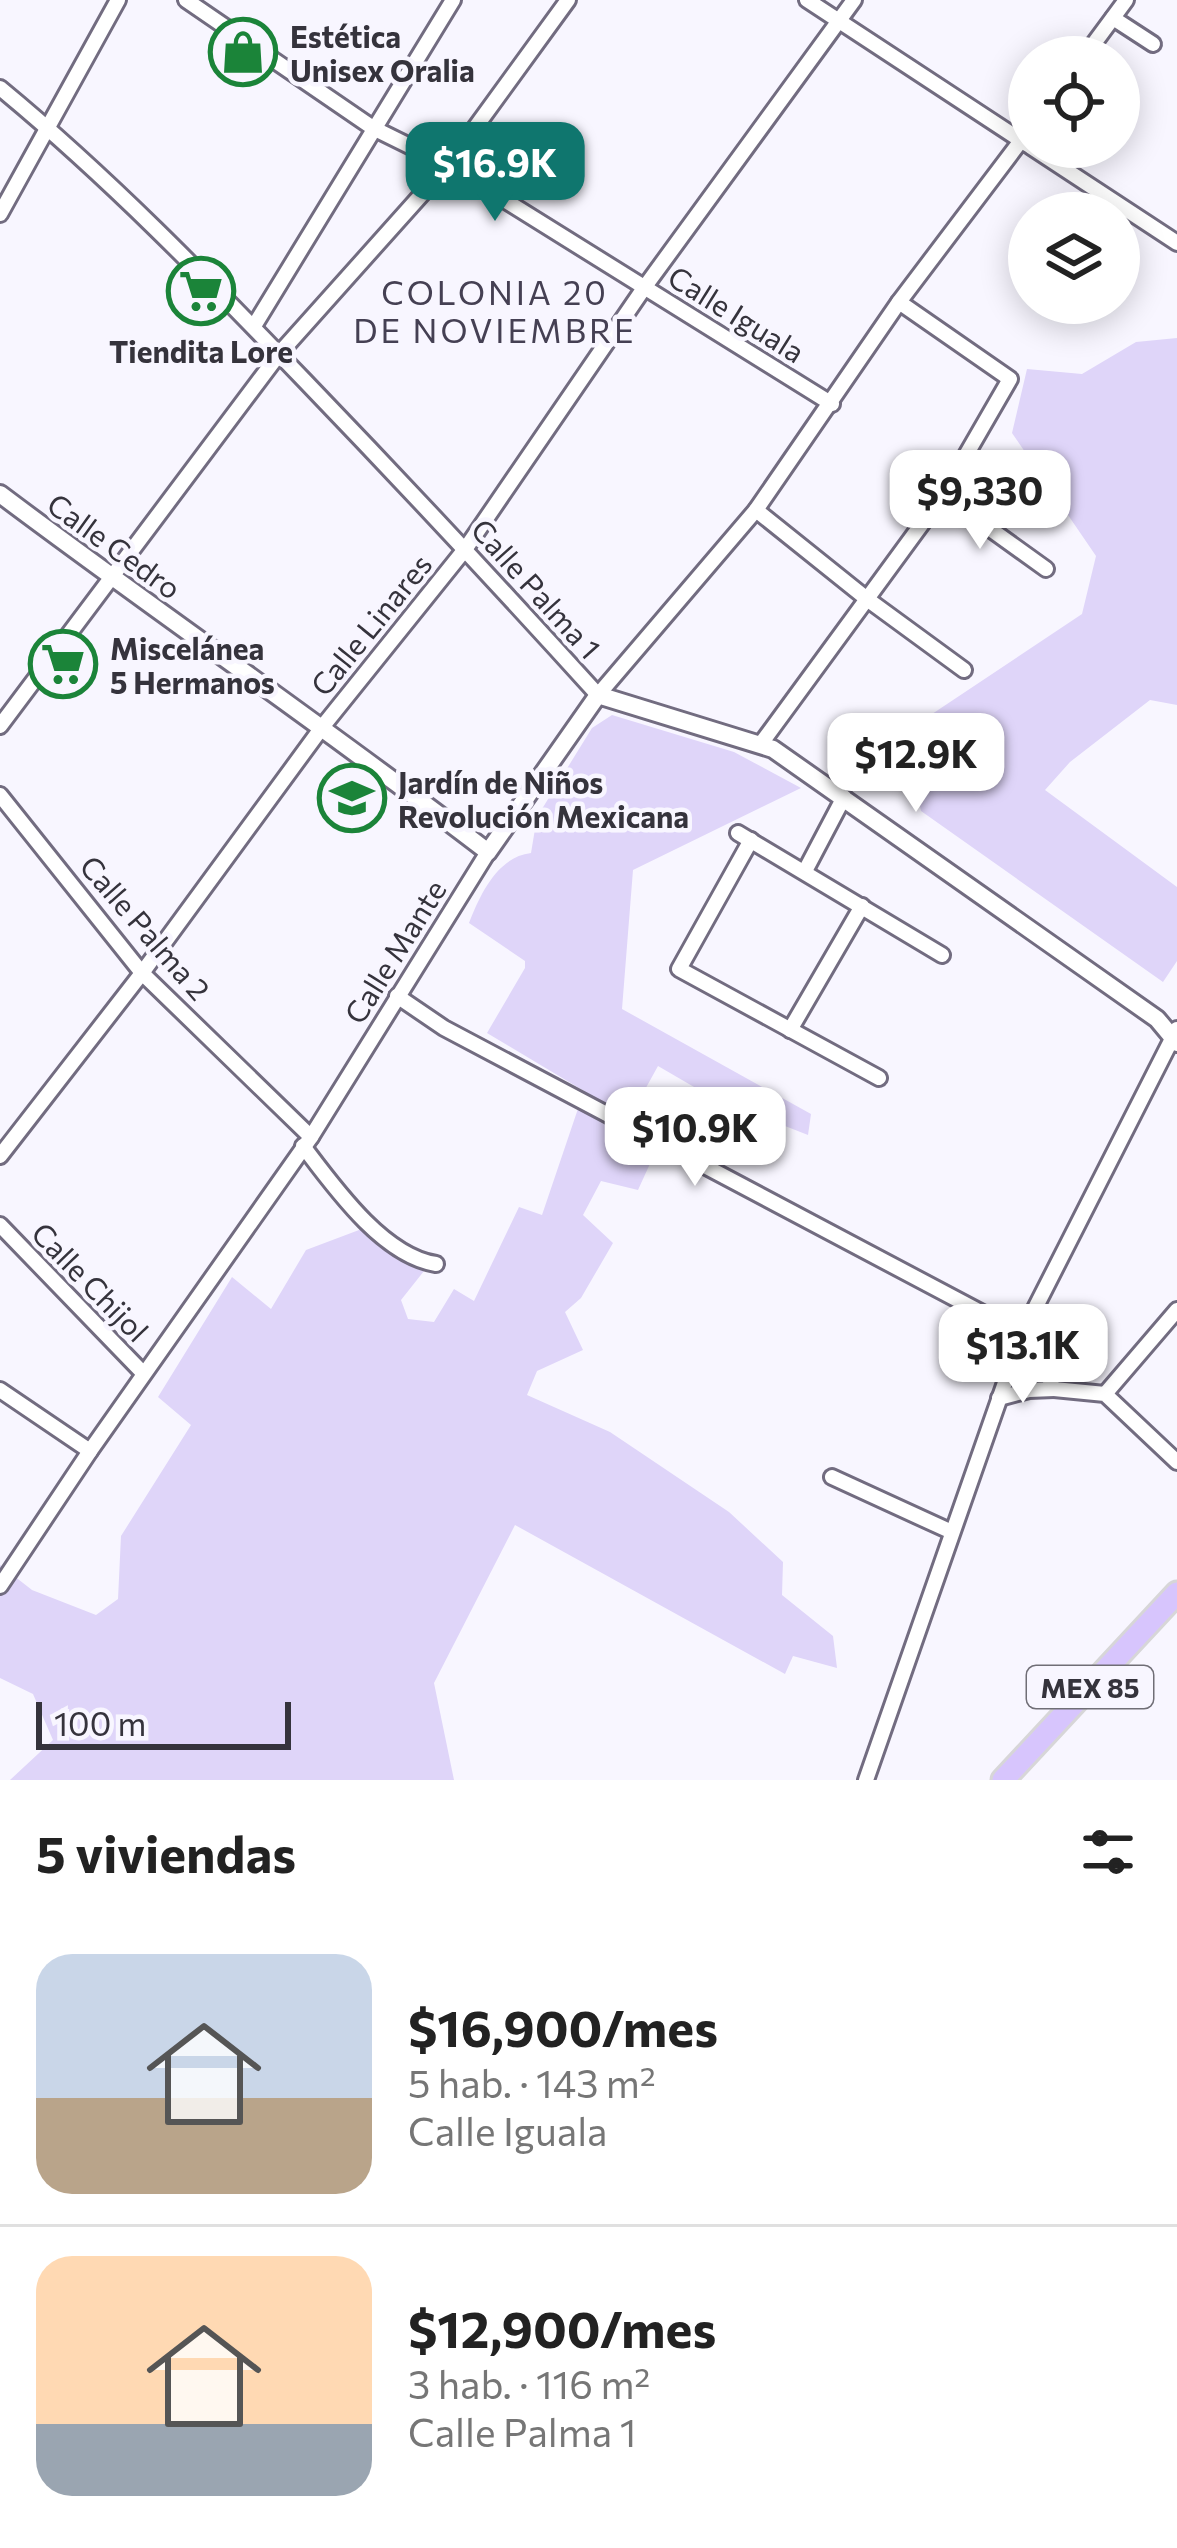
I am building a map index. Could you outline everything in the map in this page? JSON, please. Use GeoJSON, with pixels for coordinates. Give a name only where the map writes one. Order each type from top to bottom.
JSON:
{"type":"FeatureCollection","features":[{"type":"Feature","properties":{"kind":"main road","name":"MEX 85"},"geometry":{"type":"LineString","coordinates":[[1003,1780],[1177,1593]]}},
{"type":"Feature","properties":{"kind":"street"},"geometry":{"type":"LineString","coordinates":[[0,214],[118,0]]}},
{"type":"Feature","properties":{"kind":"street","name":"Calle Iguala"},"geometry":{"type":"LineString","coordinates":[[186,0],[373,128],[448,165],[832,404]]}},
{"type":"Feature","properties":{"kind":"street"},"geometry":{"type":"LineString","coordinates":[[254,326],[453,0]]}},
{"type":"Feature","properties":{"kind":"street"},"geometry":{"type":"LineString","coordinates":[[0,726],[279,354],[448,165],[568,0]]}},
{"type":"Feature","properties":{"kind":"street"},"geometry":{"type":"LineString","coordinates":[[807,0],[1008,128]]}},
{"type":"Feature","properties":{"kind":"street","name":"Calle Linares"},"geometry":{"type":"LineString","coordinates":[[0,1156],[142,973],[323,726],[466,548],[644,288],[854,0]]}},
{"type":"Feature","properties":{"kind":"street"},"geometry":{"type":"LineString","coordinates":[[1100,36],[1126,0]]}},
{"type":"Feature","properties":{"kind":"street"},"geometry":{"type":"LineString","coordinates":[[1113,18],[1153,44]]}},
{"type":"Feature","properties":{"kind":"street","name":"Calle Palma 1"},"geometry":{"type":"LineString","coordinates":[[0,88],[50,129],[254,326],[466,548],[598,695],[773,748],[1157,1019],[1175,1037]]}},
{"type":"Feature","properties":{"kind":"street","name":"Calle Mante"},"geometry":{"type":"LineString","coordinates":[[0,1586],[307,1142],[488,851],[598,695],[756,509],[899,302],[1008,166]]}},
{"type":"Feature","properties":{"kind":"street"},"geometry":{"type":"LineString","coordinates":[[1062,168],[1093,192]]}},
{"type":"Feature","properties":{"kind":"street"},"geometry":{"type":"LineString","coordinates":[[1140,223],[1177,243]]}},
{"type":"Feature","properties":{"kind":"street"},"geometry":{"type":"LineString","coordinates":[[760,745],[943,495],[1010,379],[899,302]]}},
{"type":"Feature","properties":{"kind":"street","name":"Calle Cedro"},"geometry":{"type":"LineString","coordinates":[[0,494],[488,851]]}},
{"type":"Feature","properties":{"kind":"street"},"geometry":{"type":"LineString","coordinates":[[943,495],[1046,569]]}},
{"type":"Feature","properties":{"kind":"street"},"geometry":{"type":"LineString","coordinates":[[756,509],[964,670]]}},
{"type":"Feature","properties":{"kind":"street","name":"Calle Palma 2"},"geometry":{"type":"LineString","coordinates":[[0,795],[142,973],[307,1142],[338,1192],[370,1226],[419,1262],[436,1264]]}},
{"type":"Feature","properties":{"kind":"street"},"geometry":{"type":"LineString","coordinates":[[805,871],[844,797]]}},
{"type":"Feature","properties":{"kind":"street"},"geometry":{"type":"LineString","coordinates":[[880,1078],[679,969],[744,836],[942,955]]}},
{"type":"Feature","properties":{"kind":"street"},"geometry":{"type":"LineString","coordinates":[[790,1030],[862,906]]}},
{"type":"Feature","properties":{"kind":"street"},"geometry":{"type":"LineString","coordinates":[[398,996],[444,1028],[1022,1334]]}},
{"type":"Feature","properties":{"kind":"street"},"geometry":{"type":"LineString","coordinates":[[866,1780],[1022,1334],[1175,1037]]}},
{"type":"Feature","properties":{"kind":"street","name":"Calle Chijol"},"geometry":{"type":"LineString","coordinates":[[0,1225],[143,1373]]}},
{"type":"Feature","properties":{"kind":"street"},"geometry":{"type":"LineString","coordinates":[[1037,1305],[1042,1364],[1054,1389]]}},
{"type":"Feature","properties":{"kind":"street"},"geometry":{"type":"LineString","coordinates":[[1106,1394],[1177,1310]]}},
{"type":"Feature","properties":{"kind":"street"},"geometry":{"type":"LineString","coordinates":[[999,1398],[1054,1389],[1106,1394],[1177,1462]]}},
{"type":"Feature","properties":{"kind":"street"},"geometry":{"type":"LineString","coordinates":[[0,1390],[90,1451]]}},
{"type":"Feature","properties":{"kind":"street"},"geometry":{"type":"LineString","coordinates":[[832,1477],[952,1532]]}},
{"type":"Feature","properties":{"kind":"shaded area"},"geometry":{"type":"Polygon","coordinates":[[[1177,338],[1177,705],[1150,700],[1070,762],[1045,790],[1177,887],[1177,961],[1163,982],[921,811],[896,738],[1082,614],[1096,556],[1012,433],[1027,369],[1082,374],[1136,342],[1177,338]]]}},
{"type":"Feature","properties":{"kind":"shaded area"},"geometry":{"type":"Polygon","coordinates":[[[612,715],[734,752],[801,788],[633,870],[622,1009],[811,1114],[808,1135],[713,1098],[658,1066],[632,1113],[664,1133],[638,1190],[601,1181],[583,1215],[613,1243],[581,1298],[565,1312],[583,1350],[537,1371],[527,1395],[610,1432],[729,1512],[783,1562],[782,1595],[833,1636],[837,1668],[793,1656],[785,1674],[515,1525],[434,1683],[454,1780],[10,1780],[53,1740],[33,1694],[0,1678],[0,1565],[32,1590],[96,1615],[118,1599],[121,1536],[191,1425],[158,1397],[232,1277],[271,1309],[306,1250],[367,1227],[424,1271],[401,1300],[408,1319],[434,1322],[454,1289],[474,1301],[519,1207],[542,1215],[584,1091],[487,1033],[525,961],[469,923],[499,870],[531,853],[537,817],[592,728],[612,715]]]}},
{"type":"Feature","properties":{"kind":"place","name":"Estética Unisex Oralia"},"geometry":{"type":"Point","coordinates":[243,52]}},
{"type":"Feature","properties":{"kind":"place","name":"Tiendita Lore"},"geometry":{"type":"Point","coordinates":[201,291]}},
{"type":"Feature","properties":{"kind":"place","name":"Miscelánea 5 Hermanos"},"geometry":{"type":"Point","coordinates":[63,664]}},
{"type":"Feature","properties":{"kind":"place","name":"Jardín de Niños Revolución Mexicana"},"geometry":{"type":"Point","coordinates":[352,798]}},
{"type":"Feature","properties":{"kind":"district","name":"COLONIA 20 DE NOVIEMBRE"},"geometry":{"type":"Point","coordinates":[495,310]}}]}
